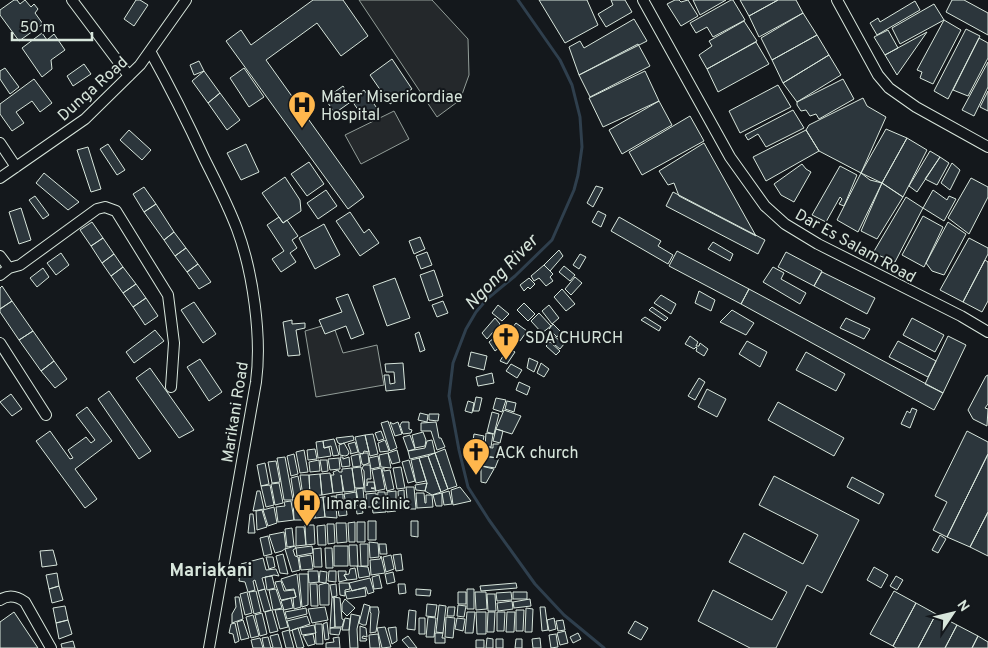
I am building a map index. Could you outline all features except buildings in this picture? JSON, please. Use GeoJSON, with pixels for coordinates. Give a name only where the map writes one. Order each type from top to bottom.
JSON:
{"type":"FeatureCollection","features":[{"type":"Feature","properties":{"kind":"street"},"geometry":{"type":"LineString","coordinates":[[72,0],[129,76]]}},
{"type":"Feature","properties":{"kind":"street","name":"Dunga Road"},"geometry":{"type":"LineString","coordinates":[[0,178],[85,119],[129,76],[150,52],[186,0]]}},
{"type":"Feature","properties":{"kind":"street","name":"Dar Es Salam Road"},"geometry":{"type":"LineString","coordinates":[[643,0],[730,157],[765,206],[785,224],[818,244],[961,316],[988,332]]}},
{"type":"Feature","properties":{"kind":"street"},"geometry":{"type":"LineString","coordinates":[[837,0],[878,75],[889,88],[916,107],[988,147]]}},
{"type":"Feature","properties":{"kind":"street","name":"Marikani Road"},"geometry":{"type":"LineString","coordinates":[[150,52],[186,119],[237,229],[250,274],[257,332],[259,364],[209,648]]}},
{"type":"Feature","properties":{"kind":"street"},"geometry":{"type":"LineString","coordinates":[[0,143],[16,167]]}},
{"type":"Feature","properties":{"kind":"street"},"geometry":{"type":"LineString","coordinates":[[0,275],[9,268],[20,265],[97,208],[105,207],[116,211],[168,295],[174,343],[171,387]]}},
{"type":"Feature","properties":{"kind":"street"},"geometry":{"type":"LineString","coordinates":[[0,256],[9,268]]}},
{"type":"Feature","properties":{"kind":"street"},"geometry":{"type":"LineString","coordinates":[[0,343],[46,415]]}},
{"type":"Feature","properties":{"kind":"street"},"geometry":{"type":"LineString","coordinates":[[0,600],[10,596],[18,597],[25,602],[51,648]]}},
{"type":"Feature","properties":{"kind":"shaded area"},"geometry":{"type":"Polygon","coordinates":[[[359,0],[432,0],[468,39],[469,75],[460,100],[437,117],[359,0]]]}},
{"type":"Feature","properties":{"kind":"shaded area"},"geometry":{"type":"Polygon","coordinates":[[[394,111],[409,139],[361,164],[345,135],[394,111]]]}},
{"type":"Feature","properties":{"kind":"shaded area"},"geometry":{"type":"Polygon","coordinates":[[[322,326],[335,330],[343,353],[377,345],[384,385],[316,397],[305,331],[322,326]]]}},
{"type":"Feature","properties":{"kind":"waterway","name":"Ngong River"},"geometry":{"type":"LineString","coordinates":[[518,0],[560,60],[572,85],[580,117],[582,147],[578,175],[574,190],[552,240],[515,276],[487,299],[476,312],[466,329],[453,363],[449,396],[468,487],[535,584],[564,615],[604,648]]}},
{"type":"Feature","properties":{"kind":"place","name":"Mater Misericordiae Hospital"},"geometry":{"type":"Point","coordinates":[302,129]}},
{"type":"Feature","properties":{"kind":"place","name":"SDA CHURCH"},"geometry":{"type":"Point","coordinates":[506,361]}},
{"type":"Feature","properties":{"kind":"place","name":"ACK church"},"geometry":{"type":"Point","coordinates":[476,476]}},
{"type":"Feature","properties":{"kind":"place","name":"Imara Clinic"},"geometry":{"type":"Point","coordinates":[307,527]}},
{"type":"Feature","properties":{"kind":"district","name":"Mariakani"},"geometry":{"type":"Point","coordinates":[211,570]}}]}
